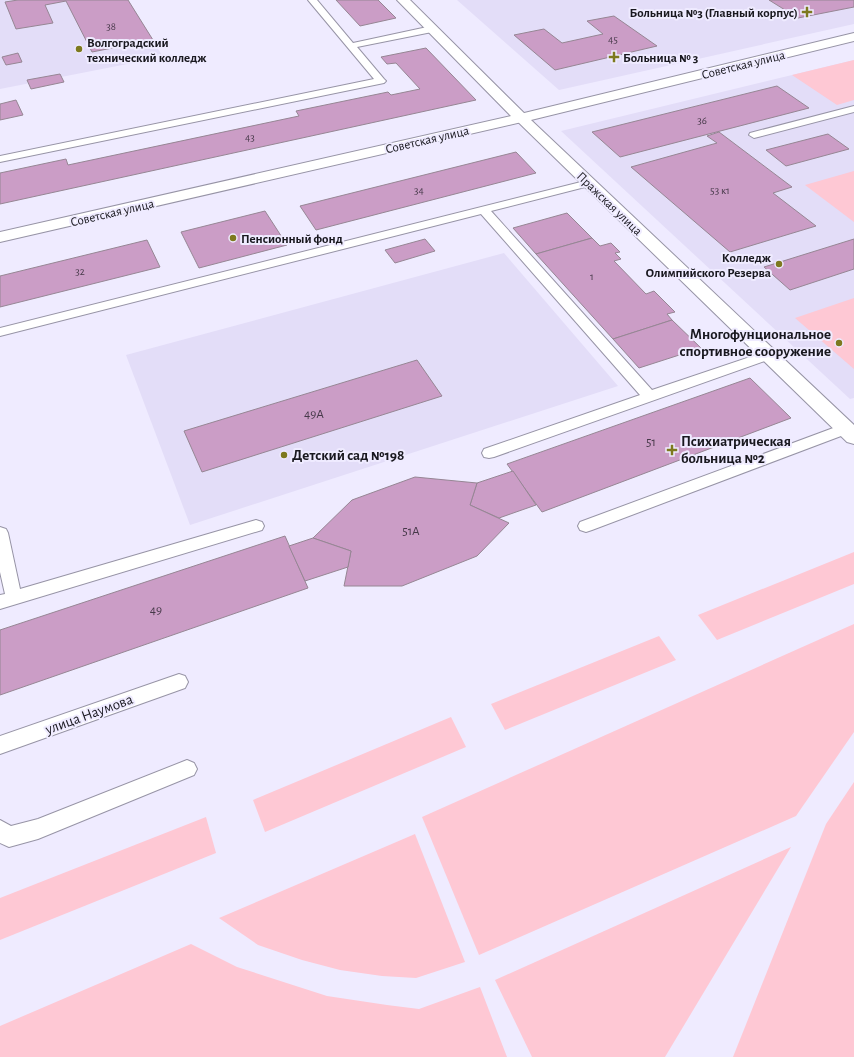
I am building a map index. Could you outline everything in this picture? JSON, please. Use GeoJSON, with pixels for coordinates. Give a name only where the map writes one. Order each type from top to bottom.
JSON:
{"type":"FeatureCollection","features":[{"type":"Feature","properties":{"kind":"street","name":"Пражская улица"},"geometry":{"type":"LineString","coordinates":[[403,0],[521,118],[768,355],[851,430]]}},
{"type":"Feature","properties":{"kind":"street","name":"Советская улица"},"geometry":{"type":"LineString","coordinates":[[0,238],[521,118],[852,39]]}},
{"type":"Feature","properties":{"kind":"lane"},"geometry":{"type":"LineString","coordinates":[[0,159],[381,81],[312,0]]}},
{"type":"Feature","properties":{"kind":"lane"},"geometry":{"type":"LineString","coordinates":[[351,46],[432,29]]}},
{"type":"Feature","properties":{"kind":"lane"},"geometry":{"type":"LineString","coordinates":[[754,135],[854,109]]}},
{"type":"Feature","properties":{"kind":"lane"},"geometry":{"type":"LineString","coordinates":[[0,332],[589,183]]}},
{"type":"Feature","properties":{"kind":"lane"},"geometry":{"type":"LineString","coordinates":[[484,210],[650,397]]}},
{"type":"Feature","properties":{"kind":"lane"},"geometry":{"type":"LineString","coordinates":[[489,454],[768,355]]}},
{"type":"Feature","properties":{"kind":"lane"},"geometry":{"type":"LineString","coordinates":[[586,526],[851,430]]}},
{"type":"Feature","properties":{"kind":"lane"},"geometry":{"type":"LineString","coordinates":[[0,533],[7,600],[256,526]]}},
{"type":"Feature","properties":{"kind":"lane","name":"улица Наумова"},"geometry":{"type":"LineString","coordinates":[[0,745],[179,682]]}},
{"type":"Feature","properties":{"kind":"lane"},"geometry":{"type":"LineString","coordinates":[[0,830],[9,837],[38,830],[187,770]]}},
{"type":"Feature","properties":{"kind":"shaded area","name":"Волгоградский технический колледж"},"geometry":{"type":"Polygon","coordinates":[[[0,0],[128,0],[163,57],[0,89],[0,0]]]}},
{"type":"Feature","properties":{"kind":"shaded area","name":"Больница № 3"},"geometry":{"type":"Polygon","coordinates":[[[457,0],[854,0],[854,24],[559,90],[457,0]]]}},
{"type":"Feature","properties":{"kind":"shaded area","name":"Колледж Олимпийского Резерва"},"geometry":{"type":"Polygon","coordinates":[[[854,60],[854,398],[850,399],[561,131],[854,60]]]}},
{"type":"Feature","properties":{"kind":"shaded area"},"geometry":{"type":"Polygon","coordinates":[[[854,60],[854,100],[837,105],[792,75],[854,60]]]}},
{"type":"Feature","properties":{"kind":"shaded area"},"geometry":{"type":"Polygon","coordinates":[[[854,171],[854,222],[805,185],[854,171]]]}},
{"type":"Feature","properties":{"kind":"shaded area","name":"Детский сад №198"},"geometry":{"type":"Polygon","coordinates":[[[504,253],[618,386],[190,525],[126,355],[504,253]]]}},
{"type":"Feature","properties":{"kind":"shaded area","name":"Многофунциональное спортивное сооружение"},"geometry":{"type":"Polygon","coordinates":[[[854,298],[854,369],[795,318],[854,298]]]}},
{"type":"Feature","properties":{"kind":"shaded area"},"geometry":{"type":"Polygon","coordinates":[[[854,552],[854,584],[717,640],[698,615],[854,552]]]}},
{"type":"Feature","properties":{"kind":"shaded area"},"geometry":{"type":"Polygon","coordinates":[[[854,624],[854,732],[796,816],[479,955],[422,817],[854,624]]]}},
{"type":"Feature","properties":{"kind":"shaded area"},"geometry":{"type":"Polygon","coordinates":[[[659,636],[676,660],[505,730],[491,704],[659,636]]]}},
{"type":"Feature","properties":{"kind":"shaded area"},"geometry":{"type":"Polygon","coordinates":[[[451,717],[466,747],[265,832],[253,800],[451,717]]]}},
{"type":"Feature","properties":{"kind":"shaded area"},"geometry":{"type":"Polygon","coordinates":[[[854,782],[854,1057],[733,1057],[826,824],[854,782]]]}},
{"type":"Feature","properties":{"kind":"shaded area"},"geometry":{"type":"Polygon","coordinates":[[[206,817],[216,853],[0,940],[0,898],[206,817]]]}},
{"type":"Feature","properties":{"kind":"shaded area"},"geometry":{"type":"Polygon","coordinates":[[[415,834],[465,962],[416,978],[382,976],[340,970],[302,960],[258,945],[219,918],[415,834]]]}},
{"type":"Feature","properties":{"kind":"shaded area"},"geometry":{"type":"Polygon","coordinates":[[[791,847],[665,1057],[532,1057],[495,980],[791,847]]]}},
{"type":"Feature","properties":{"kind":"shaded area"},"geometry":{"type":"Polygon","coordinates":[[[191,944],[237,967],[327,996],[387,1005],[419,1009],[480,987],[507,1057],[0,1057],[0,1026],[191,944]]]}},
{"type":"Feature","properties":{"kind":"building","name":"Волгоградский технический колледж"},"geometry":{"type":"Polygon","coordinates":[[[18,0],[128,0],[153,40],[92,52],[66,1],[45,5],[53,23],[16,29],[5,2],[18,0]]]}},
{"type":"Feature","properties":{"kind":"building"},"geometry":{"type":"Polygon","coordinates":[[[336,0],[378,0],[396,18],[360,26],[336,0]]]}},
{"type":"Feature","properties":{"kind":"building","name":"Больница №3 (Главный корпус)"},"geometry":{"type":"Polygon","coordinates":[[[769,0],[854,0],[854,7],[798,18],[769,0]]]}},
{"type":"Feature","properties":{"kind":"building"},"geometry":{"type":"Polygon","coordinates":[[[614,16],[657,46],[555,70],[514,35],[544,29],[562,43],[603,34],[587,21],[614,16]]]}},
{"type":"Feature","properties":{"kind":"building"},"geometry":{"type":"Polygon","coordinates":[[[426,48],[476,100],[0,204],[0,173],[66,159],[68,165],[299,116],[296,111],[388,92],[391,95],[420,89],[396,63],[387,64],[381,57],[426,48]]]}},
{"type":"Feature","properties":{"kind":"building"},"geometry":{"type":"Polygon","coordinates":[[[18,53],[22,62],[6,65],[2,57],[18,53]]]}},
{"type":"Feature","properties":{"kind":"building"},"geometry":{"type":"Polygon","coordinates":[[[60,74],[64,82],[31,89],[27,80],[60,74]]]}},
{"type":"Feature","properties":{"kind":"building"},"geometry":{"type":"Polygon","coordinates":[[[777,86],[809,108],[620,157],[592,132],[777,86]]]}},
{"type":"Feature","properties":{"kind":"building"},"geometry":{"type":"Polygon","coordinates":[[[16,100],[23,115],[0,120],[0,104],[16,100]]]}},
{"type":"Feature","properties":{"kind":"building"},"geometry":{"type":"Polygon","coordinates":[[[719,132],[792,187],[773,193],[816,226],[730,252],[631,167],[717,143],[707,136],[719,132]]]}},
{"type":"Feature","properties":{"kind":"building"},"geometry":{"type":"Polygon","coordinates":[[[828,134],[849,149],[786,166],[766,150],[828,134]]]}},
{"type":"Feature","properties":{"kind":"building"},"geometry":{"type":"Polygon","coordinates":[[[516,152],[536,173],[316,230],[300,206],[516,152]]]}},
{"type":"Feature","properties":{"kind":"building","name":"Пенсионный фонд"},"geometry":{"type":"Polygon","coordinates":[[[265,211],[287,245],[199,268],[181,232],[265,211]]]}},
{"type":"Feature","properties":{"kind":"building"},"geometry":{"type":"Polygon","coordinates":[[[567,213],[592,238],[536,254],[513,228],[567,213]]]}},
{"type":"Feature","properties":{"kind":"building"},"geometry":{"type":"Polygon","coordinates":[[[592,238],[600,246],[611,243],[620,252],[615,253],[621,259],[614,261],[646,294],[654,291],[675,312],[667,314],[672,320],[613,339],[536,254],[592,238]]]}},
{"type":"Feature","properties":{"kind":"building"},"geometry":{"type":"Polygon","coordinates":[[[425,239],[435,251],[395,263],[385,250],[425,239]]]}},
{"type":"Feature","properties":{"kind":"building"},"geometry":{"type":"Polygon","coordinates":[[[854,239],[854,269],[790,290],[764,267],[854,239]]]}},
{"type":"Feature","properties":{"kind":"building"},"geometry":{"type":"Polygon","coordinates":[[[147,240],[160,267],[0,307],[0,276],[147,240]]]}},
{"type":"Feature","properties":{"kind":"building"},"geometry":{"type":"Polygon","coordinates":[[[672,320],[701,348],[639,368],[613,339],[672,320]]]}},
{"type":"Feature","properties":{"kind":"building"},"geometry":{"type":"Polygon","coordinates":[[[417,360],[442,396],[202,472],[184,431],[417,360]]]}},
{"type":"Feature","properties":{"kind":"building"},"geometry":{"type":"Polygon","coordinates":[[[750,378],[791,418],[542,512],[507,464],[750,378]]]}},
{"type":"Feature","properties":{"kind":"building"},"geometry":{"type":"Polygon","coordinates":[[[513,471],[536,505],[499,518],[470,505],[477,483],[513,471]]]}},
{"type":"Feature","properties":{"kind":"building"},"geometry":{"type":"Polygon","coordinates":[[[415,477],[477,483],[470,505],[509,523],[477,556],[402,586],[344,586],[351,551],[313,538],[352,500],[415,477]]]}},
{"type":"Feature","properties":{"kind":"building"},"geometry":{"type":"Polygon","coordinates":[[[285,536],[308,588],[0,695],[0,630],[285,536]]]}},
{"type":"Feature","properties":{"kind":"building"},"geometry":{"type":"Polygon","coordinates":[[[313,538],[351,551],[348,567],[305,581],[289,546],[313,538]]]}},
{"type":"Feature","properties":{"kind":"place","name":"Больница №3 (Главный корпус)"},"geometry":{"type":"Point","coordinates":[807,12]}},
{"type":"Feature","properties":{"kind":"place","name":"Волгоградский технический колледж"},"geometry":{"type":"Point","coordinates":[79,49]}},
{"type":"Feature","properties":{"kind":"place","name":"Больница № 3"},"geometry":{"type":"Point","coordinates":[614,57]}},
{"type":"Feature","properties":{"kind":"place","name":"Пенсионный фонд"},"geometry":{"type":"Point","coordinates":[233,238]}},
{"type":"Feature","properties":{"kind":"place","name":"Колледж Олимпийского Резерва"},"geometry":{"type":"Point","coordinates":[779,264]}},
{"type":"Feature","properties":{"kind":"place","name":"Многофунциональное спортивное сооружение"},"geometry":{"type":"Point","coordinates":[839,343]}},
{"type":"Feature","properties":{"kind":"place","name":"Психиатрическая больница №2"},"geometry":{"type":"Point","coordinates":[672,450]}},
{"type":"Feature","properties":{"kind":"place","name":"Детский сад №198"},"geometry":{"type":"Point","coordinates":[284,455]}}]}
